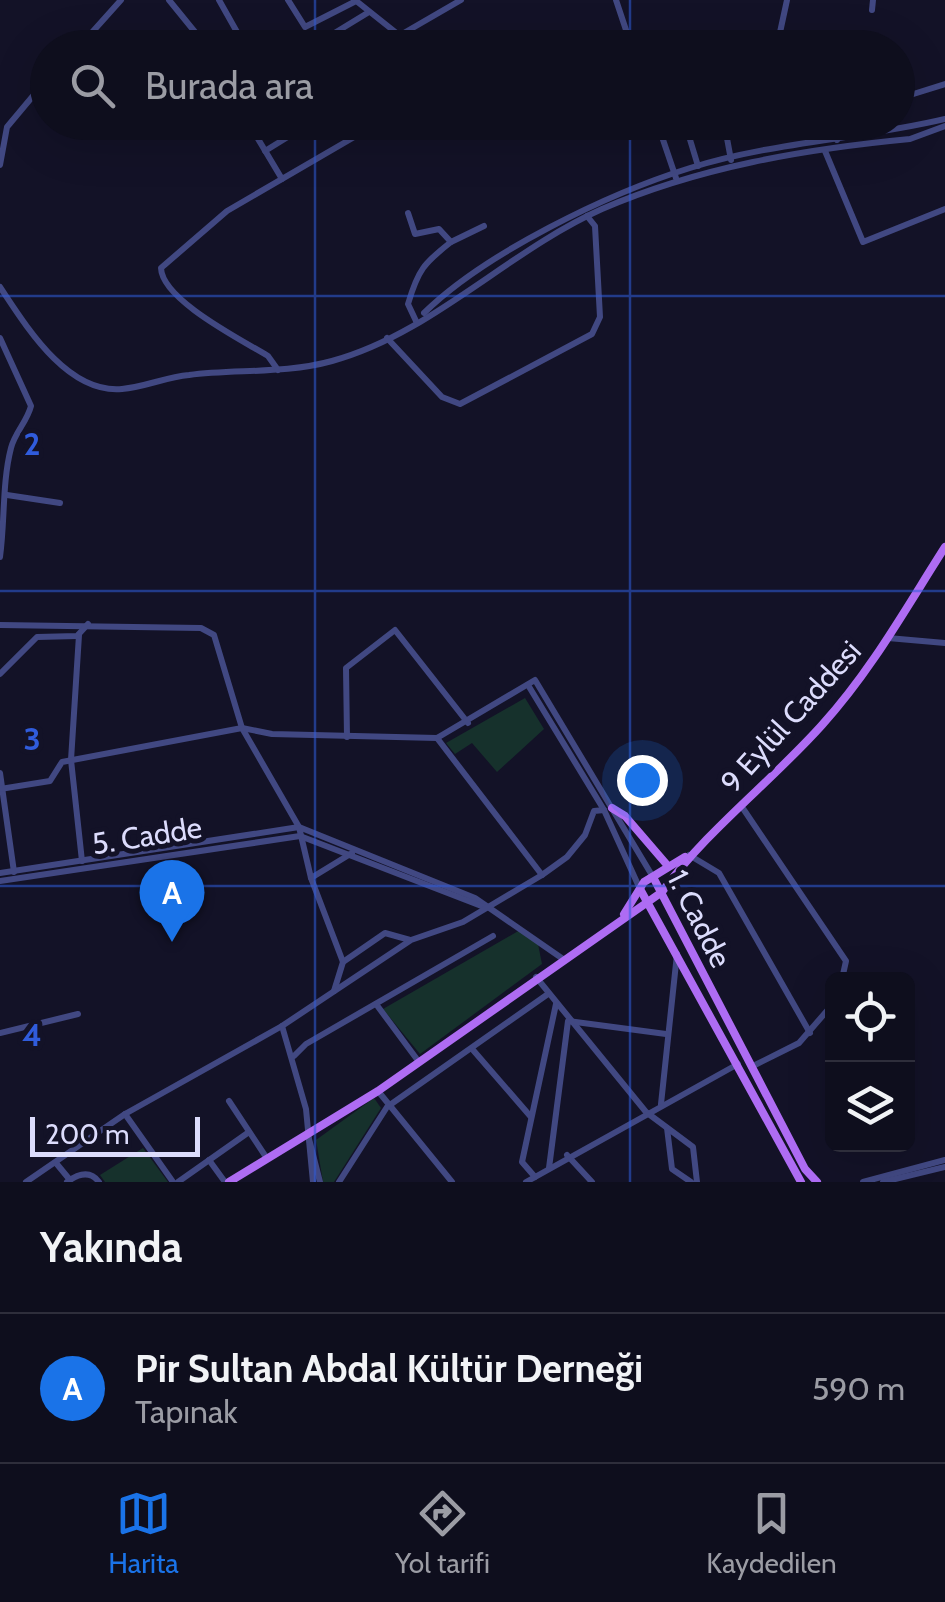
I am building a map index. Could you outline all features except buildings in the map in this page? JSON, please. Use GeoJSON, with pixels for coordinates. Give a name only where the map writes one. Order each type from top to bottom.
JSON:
{"type":"FeatureCollection","features":[{"type":"Feature","properties":{"kind":"main road","name":"9 Eylül Caddesi"},"geometry":{"type":"LineString","coordinates":[[227,1182],[266,1157],[308,1138],[662,892],[689,855],[742,808],[832,714],[888,638],[945,547]]}},
{"type":"Feature","properties":{"kind":"main road"},"geometry":{"type":"LineString","coordinates":[[608,808],[625,816],[668,866]]}},
{"type":"Feature","properties":{"kind":"main road","name":"9 Eylül Caddesi"},"geometry":{"type":"LineString","coordinates":[[619,920],[652,877],[689,855]]}},
{"type":"Feature","properties":{"kind":"main road","name":"1. Cadde"},"geometry":{"type":"LineString","coordinates":[[652,877],[805,1169],[818,1182]]}},
{"type":"Feature","properties":{"kind":"main road","name":"1. Cadde"},"geometry":{"type":"LineString","coordinates":[[640,889],[801,1182]]}},
{"type":"Feature","properties":{"kind":"street"},"geometry":{"type":"LineString","coordinates":[[94,30],[121,0]]}},
{"type":"Feature","properties":{"kind":"street"},"geometry":{"type":"LineString","coordinates":[[170,0],[194,30]]}},
{"type":"Feature","properties":{"kind":"street"},"geometry":{"type":"LineString","coordinates":[[219,0],[236,30]]}},
{"type":"Feature","properties":{"kind":"street"},"geometry":{"type":"LineString","coordinates":[[288,0],[305,27],[355,0],[393,30]]}},
{"type":"Feature","properties":{"kind":"street"},"geometry":{"type":"LineString","coordinates":[[409,30],[460,0]]}},
{"type":"Feature","properties":{"kind":"street"},"geometry":{"type":"LineString","coordinates":[[616,0],[626,30]]}},
{"type":"Feature","properties":{"kind":"street"},"geometry":{"type":"LineString","coordinates":[[780,30],[786,0]]}},
{"type":"Feature","properties":{"kind":"street"},"geometry":{"type":"LineString","coordinates":[[872,10],[873,0]]}},
{"type":"Feature","properties":{"kind":"street"},"geometry":{"type":"LineString","coordinates":[[340,30],[369,12]]}},
{"type":"Feature","properties":{"kind":"street"},"geometry":{"type":"LineString","coordinates":[[915,93],[945,84]]}},
{"type":"Feature","properties":{"kind":"street"},"geometry":{"type":"LineString","coordinates":[[0,165],[6,128],[30,99]]}},
{"type":"Feature","properties":{"kind":"street"},"geometry":{"type":"LineString","coordinates":[[915,127],[945,122]]}},
{"type":"Feature","properties":{"kind":"street"},"geometry":{"type":"LineString","coordinates":[[915,137],[945,122]]}},
{"type":"Feature","properties":{"kind":"street"},"geometry":{"type":"LineString","coordinates":[[259,140],[282,179]]}},
{"type":"Feature","properties":{"kind":"street"},"geometry":{"type":"LineString","coordinates":[[265,151],[283,140]]}},
{"type":"Feature","properties":{"kind":"street"},"geometry":{"type":"LineString","coordinates":[[278,370],[268,356],[188,304],[168,286],[160,272],[167,259],[208,226],[349,140]]}},
{"type":"Feature","properties":{"kind":"street"},"geometry":{"type":"LineString","coordinates":[[663,140],[675,176]]}},
{"type":"Feature","properties":{"kind":"street"},"geometry":{"type":"LineString","coordinates":[[690,140],[698,166]]}},
{"type":"Feature","properties":{"kind":"street"},"geometry":{"type":"LineString","coordinates":[[727,140],[732,160]]}},
{"type":"Feature","properties":{"kind":"street"},"geometry":{"type":"LineString","coordinates":[[416,321],[435,303],[539,235],[698,166],[837,140]]}},
{"type":"Feature","properties":{"kind":"street"},"geometry":{"type":"LineString","coordinates":[[0,287],[64,367],[98,388],[121,389],[186,375],[278,370],[333,361],[388,338],[588,216],[675,176],[902,140]]}},
{"type":"Feature","properties":{"kind":"street"},"geometry":{"type":"LineString","coordinates":[[825,150],[863,242],[945,209]]}},
{"type":"Feature","properties":{"kind":"street"},"geometry":{"type":"LineString","coordinates":[[408,214],[415,234],[440,229],[452,242]]}},
{"type":"Feature","properties":{"kind":"street"},"geometry":{"type":"LineString","coordinates":[[388,338],[437,392],[460,404],[592,334],[600,317],[595,226],[588,216]]}},
{"type":"Feature","properties":{"kind":"street"},"geometry":{"type":"LineString","coordinates":[[416,321],[408,304],[425,260],[484,226]]}},
{"type":"Feature","properties":{"kind":"street"},"geometry":{"type":"LineString","coordinates":[[0,338],[14,376],[28,393],[31,406],[12,446],[2,481],[8,494],[0,557]]}},
{"type":"Feature","properties":{"kind":"street"},"geometry":{"type":"LineString","coordinates":[[8,494],[60,502]]}},
{"type":"Feature","properties":{"kind":"street"},"geometry":{"type":"LineString","coordinates":[[82,862],[71,760],[79,636],[88,624]]}},
{"type":"Feature","properties":{"kind":"street"},"geometry":{"type":"LineString","coordinates":[[0,626],[201,628],[214,635],[242,728],[299,831],[311,878],[343,962],[334,992]]}},
{"type":"Feature","properties":{"kind":"street"},"geometry":{"type":"LineString","coordinates":[[1,789],[50,780],[62,762],[242,728],[272,734],[347,737],[437,738],[468,722],[396,630],[346,668],[347,737]]}},
{"type":"Feature","properties":{"kind":"street"},"geometry":{"type":"LineString","coordinates":[[0,674],[38,637],[79,636]]}},
{"type":"Feature","properties":{"kind":"street"},"geometry":{"type":"LineString","coordinates":[[888,638],[945,643]]}},
{"type":"Feature","properties":{"kind":"street","name":"1. Cadde"},"geometry":{"type":"LineString","coordinates":[[468,722],[531,683],[652,877]]}},
{"type":"Feature","properties":{"kind":"street"},"geometry":{"type":"LineString","coordinates":[[437,738],[542,875]]}},
{"type":"Feature","properties":{"kind":"street"},"geometry":{"type":"LineString","coordinates":[[0,773],[14,872]]}},
{"type":"Feature","properties":{"kind":"street"},"geometry":{"type":"LineString","coordinates":[[26,1182],[125,1114],[282,1026],[411,940],[464,922],[542,875],[567,857],[586,835],[594,811],[608,808]]}},
{"type":"Feature","properties":{"kind":"street","name":"1. Cadde"},"geometry":{"type":"LineString","coordinates":[[608,808],[640,889]]}},
{"type":"Feature","properties":{"kind":"street"},"geometry":{"type":"LineString","coordinates":[[742,808],[846,961],[844,972]]}},
{"type":"Feature","properties":{"kind":"street"},"geometry":{"type":"LineString","coordinates":[[299,831],[485,907]]}},
{"type":"Feature","properties":{"kind":"street"},"geometry":{"type":"LineString","coordinates":[[0,874],[299,831],[396,863],[529,931],[563,958]]}},
{"type":"Feature","properties":{"kind":"street","name":"5. Cadde"},"geometry":{"type":"LineString","coordinates":[[0,881],[299,831]]}},
{"type":"Feature","properties":{"kind":"street"},"geometry":{"type":"LineString","coordinates":[[311,878],[352,853]]}},
{"type":"Feature","properties":{"kind":"street"},"geometry":{"type":"LineString","coordinates":[[689,855],[719,874],[810,1033]]}},
{"type":"Feature","properties":{"kind":"street"},"geometry":{"type":"LineString","coordinates":[[343,962],[385,933],[411,940]]}},
{"type":"Feature","properties":{"kind":"street"},"geometry":{"type":"LineString","coordinates":[[294,1056],[306,1044],[493,936]]}},
{"type":"Feature","properties":{"kind":"street"},"geometry":{"type":"LineString","coordinates":[[661,1104],[678,953]]}},
{"type":"Feature","properties":{"kind":"street"},"geometry":{"type":"LineString","coordinates":[[536,977],[646,1112],[693,1147],[694,1182]]}},
{"type":"Feature","properties":{"kind":"street"},"geometry":{"type":"LineString","coordinates":[[338,1182],[388,1107],[548,994]]}},
{"type":"Feature","properties":{"kind":"street"},"geometry":{"type":"LineString","coordinates":[[376,1004],[419,1062]]}},
{"type":"Feature","properties":{"kind":"street"},"geometry":{"type":"LineString","coordinates":[[535,1178],[522,1162],[556,1004]]}},
{"type":"Feature","properties":{"kind":"street"},"geometry":{"type":"LineString","coordinates":[[0,1033],[78,1014]]}},
{"type":"Feature","properties":{"kind":"street"},"geometry":{"type":"LineString","coordinates":[[750,1067],[799,1043],[825,1014]]}},
{"type":"Feature","properties":{"kind":"street"},"geometry":{"type":"LineString","coordinates":[[568,1021],[666,1034]]}},
{"type":"Feature","properties":{"kind":"street"},"geometry":{"type":"LineString","coordinates":[[549,1168],[568,1021]]}},
{"type":"Feature","properties":{"kind":"street"},"geometry":{"type":"LineString","coordinates":[[282,1026],[294,1056],[316,1182]]}},
{"type":"Feature","properties":{"kind":"street"},"geometry":{"type":"LineString","coordinates":[[473,1050],[532,1118]]}},
{"type":"Feature","properties":{"kind":"street"},"geometry":{"type":"LineString","coordinates":[[526,1182],[567,1155],[738,1064]]}},
{"type":"Feature","properties":{"kind":"street"},"geometry":{"type":"LineString","coordinates":[[378,1091],[452,1182]]}},
{"type":"Feature","properties":{"kind":"street"},"geometry":{"type":"LineString","coordinates":[[228,1101],[266,1157]]}},
{"type":"Feature","properties":{"kind":"street"},"geometry":{"type":"LineString","coordinates":[[125,1114],[175,1182],[249,1132]]}},
{"type":"Feature","properties":{"kind":"street"},"geometry":{"type":"LineString","coordinates":[[666,1127],[672,1169],[694,1182]]}},
{"type":"Feature","properties":{"kind":"street"},"geometry":{"type":"LineString","coordinates":[[567,1155],[592,1182]]}},
{"type":"Feature","properties":{"kind":"street"},"geometry":{"type":"LineString","coordinates":[[209,1160],[227,1182]]}},
{"type":"Feature","properties":{"kind":"street"},"geometry":{"type":"LineString","coordinates":[[56,1163],[68,1181],[88,1174],[99,1182]]}},
{"type":"Feature","properties":{"kind":"street"},"geometry":{"type":"LineString","coordinates":[[883,1182],[918,1178],[945,1164]]}},
{"type":"Feature","properties":{"kind":"street"},"geometry":{"type":"LineString","coordinates":[[863,1182],[945,1164]]}},
{"type":"Feature","properties":{"kind":"green space"},"geometry":{"type":"Polygon","coordinates":[[[525,698],[544,729],[497,772],[472,743],[455,754],[446,743],[525,698]]]}},
{"type":"Feature","properties":{"kind":"green space"},"geometry":{"type":"Polygon","coordinates":[[[520,930],[538,944],[542,964],[420,1054],[383,1009],[520,930]]]}},
{"type":"Feature","properties":{"kind":"green space"},"geometry":{"type":"Polygon","coordinates":[[[374,1098],[381,1108],[334,1182],[323,1182],[316,1140],[374,1098]]]}},
{"type":"Feature","properties":{"kind":"green space"},"geometry":{"type":"Polygon","coordinates":[[[143,1148],[168,1182],[105,1182],[100,1175],[143,1148]]]}},
{"type":"Feature","properties":{"kind":"place","name":"Pir Sultan Abdal Kültür Derneği"},"geometry":{"type":"Point","coordinates":[172,942]}}]}
